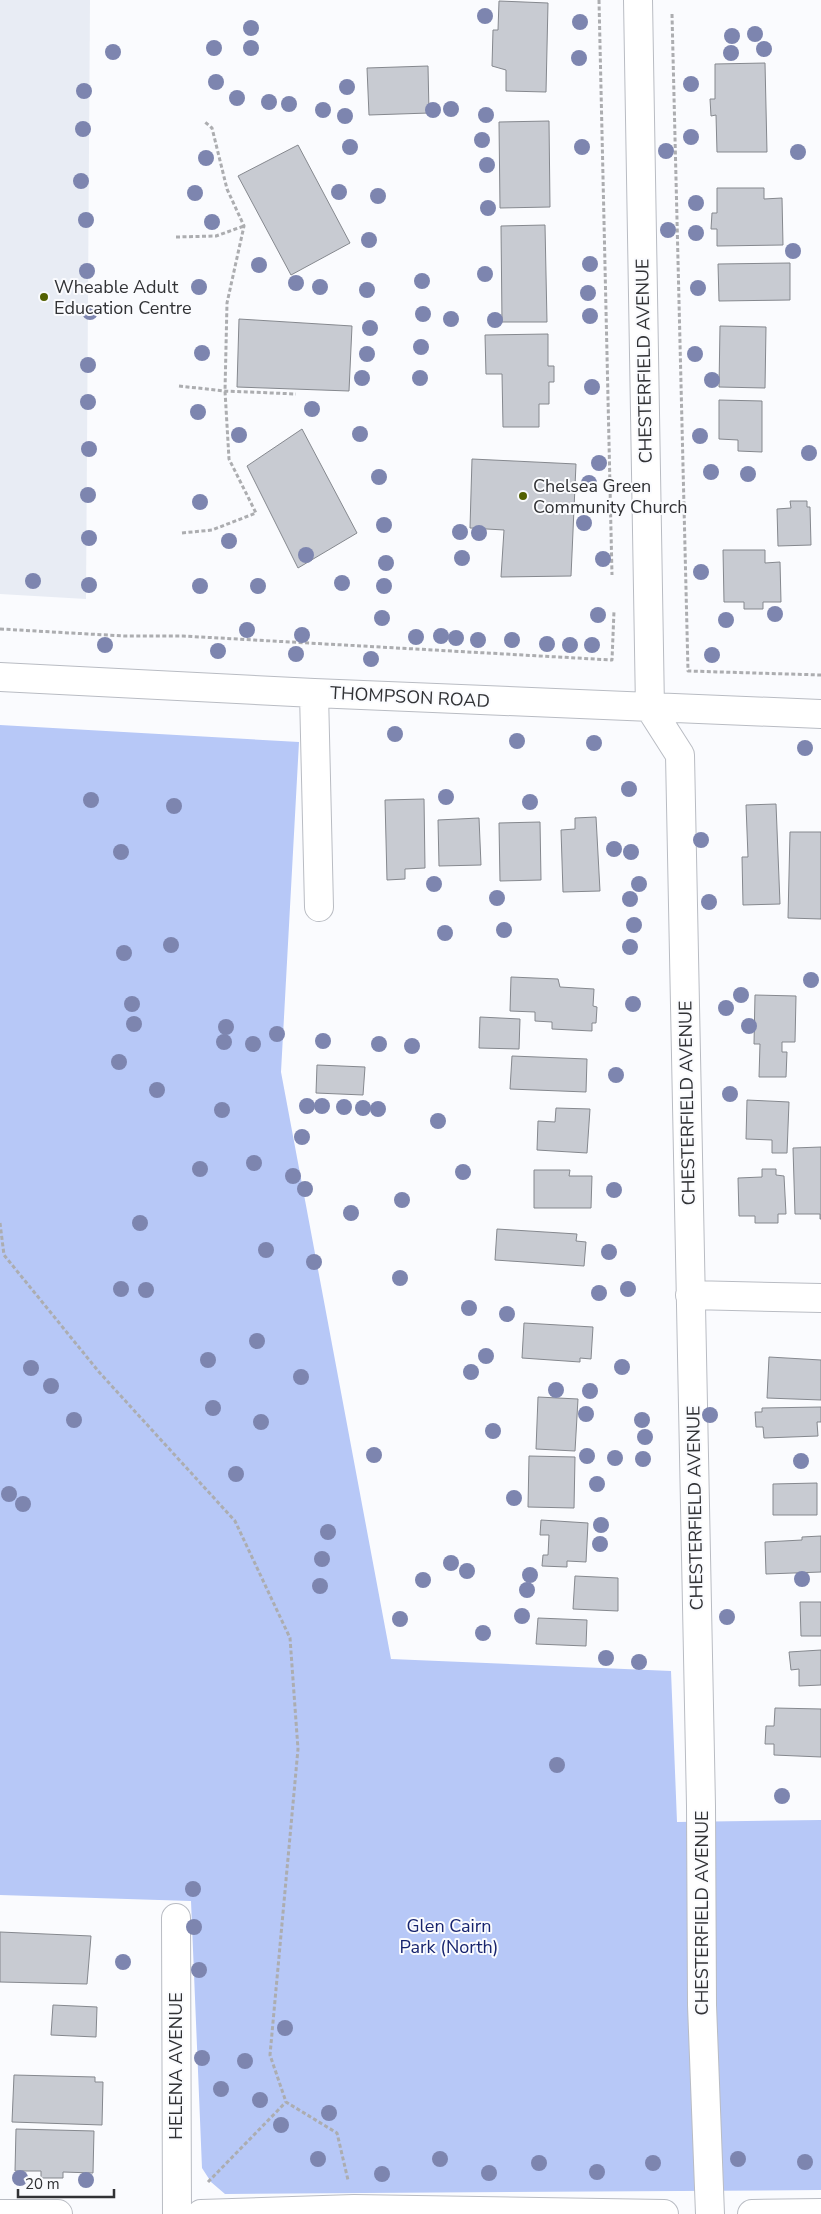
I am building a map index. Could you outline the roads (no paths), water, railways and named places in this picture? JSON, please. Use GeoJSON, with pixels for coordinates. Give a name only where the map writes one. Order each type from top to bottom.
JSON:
{"type":"FeatureCollection","features":[{"type":"Feature","properties":{"kind":"street","name":"CHESTERFIELD AVENUE"},"geometry":{"type":"LineString","coordinates":[[638,0],[650,708],[680,755],[701,1806],[702,2005],[710,2214]]}},
{"type":"Feature","properties":{"kind":"street","name":"THOMPSON ROAD"},"geometry":{"type":"LineString","coordinates":[[0,677],[314,693],[821,714]]}},
{"type":"Feature","properties":{"kind":"street"},"geometry":{"type":"LineString","coordinates":[[314,693],[319,907]]}},
{"type":"Feature","properties":{"kind":"street"},"geometry":{"type":"LineString","coordinates":[[690,1295],[821,1298]]}},
{"type":"Feature","properties":{"kind":"street","name":"HELENA AVENUE"},"geometry":{"type":"LineString","coordinates":[[176,1918],[177,2214]]}},
{"type":"Feature","properties":{"kind":"street"},"geometry":{"type":"LineString","coordinates":[[201,2214],[354,2209],[664,2214]]}},
{"type":"Feature","properties":{"kind":"street"},"geometry":{"type":"LineString","coordinates":[[752,2214],[821,2213]]}},
{"type":"Feature","properties":{"kind":"street"},"geometry":{"type":"LineString","coordinates":[[0,2214],[58,2214]]}},
{"type":"Feature","properties":{"kind":"place","name":"Wheable Adult Education Centre"},"geometry":{"type":"Point","coordinates":[44,297]}},
{"type":"Feature","properties":{"kind":"place","name":"Chelsea Green Community Church"},"geometry":{"type":"Point","coordinates":[523,496]}},
{"type":"Feature","properties":{"kind":"park label","name":"Glen Cairn Park (North)"},"geometry":{"type":"Point","coordinates":[449,1936]}}]}
